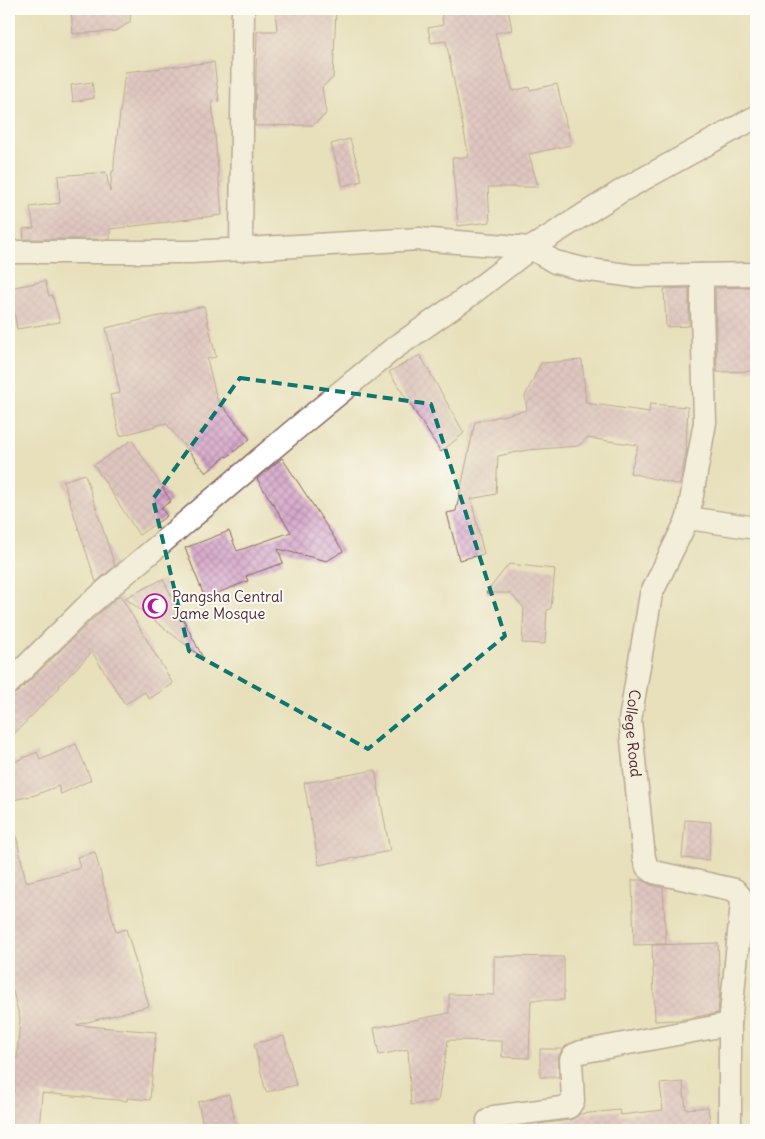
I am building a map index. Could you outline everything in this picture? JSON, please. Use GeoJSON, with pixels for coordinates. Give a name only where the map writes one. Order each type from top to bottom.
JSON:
{"type":"FeatureCollection","features":[{"type":"Feature","properties":{"kind":"street"},"geometry":{"type":"LineString","coordinates":[[241,250],[242,9]]}},
{"type":"Feature","properties":{"kind":"street"},"geometry":{"type":"LineString","coordinates":[[9,683],[85,608],[393,349],[462,301],[531,248],[623,190],[756,117]]}},
{"type":"Feature","properties":{"kind":"street"},"geometry":{"type":"LineString","coordinates":[[9,252],[191,252],[419,239],[531,248],[555,262],[582,270],[633,276],[756,274]]}},
{"type":"Feature","properties":{"kind":"street","name":"College Road"},"geometry":{"type":"LineString","coordinates":[[702,275],[705,422],[688,518],[651,594],[630,720],[644,858],[647,867],[654,872],[735,890],[748,895],[742,902],[730,1024],[730,1130]]}},
{"type":"Feature","properties":{"kind":"street"},"geometry":{"type":"LineString","coordinates":[[688,518],[756,528]]}},
{"type":"Feature","properties":{"kind":"street"},"geometry":{"type":"LineString","coordinates":[[489,1130],[488,1121],[494,1117],[569,1107],[573,1101],[571,1060],[574,1055],[581,1052],[730,1024]]}},
{"type":"Feature","properties":{"kind":"highlighted area"},"geometry":{"type":"Polygon","coordinates":[[[240,378],[431,404],[505,636],[368,749],[189,651],[153,499],[240,378]]]}},
{"type":"Feature","properties":{"kind":"building"},"geometry":{"type":"Polygon","coordinates":[[[71,9],[131,9],[130,22],[116,31],[73,34],[71,9]]]}},
{"type":"Feature","properties":{"kind":"building"},"geometry":{"type":"Polygon","coordinates":[[[275,9],[336,9],[333,78],[322,87],[326,114],[313,125],[255,126],[257,31],[277,31],[275,9]]]}},
{"type":"Feature","properties":{"kind":"building"},"geometry":{"type":"Polygon","coordinates":[[[441,9],[508,9],[512,30],[495,33],[513,91],[529,87],[530,90],[557,84],[571,145],[529,154],[538,187],[488,187],[490,222],[458,226],[452,158],[469,157],[446,41],[431,43],[428,28],[443,25],[441,9]]]}},
{"type":"Feature","properties":{"kind":"building"},"geometry":{"type":"Polygon","coordinates":[[[214,62],[219,101],[212,102],[222,215],[110,229],[110,239],[24,239],[23,229],[34,228],[30,207],[60,203],[58,176],[106,172],[110,192],[125,72],[214,62]]]}},
{"type":"Feature","properties":{"kind":"building"},"geometry":{"type":"Polygon","coordinates":[[[92,82],[94,98],[73,102],[71,85],[92,82]]]}},
{"type":"Feature","properties":{"kind":"building"},"geometry":{"type":"Polygon","coordinates":[[[350,139],[362,181],[343,186],[331,144],[350,139]]]}},
{"type":"Feature","properties":{"kind":"building"},"geometry":{"type":"Polygon","coordinates":[[[45,281],[49,296],[52,295],[60,322],[17,329],[10,288],[45,281]]]}},
{"type":"Feature","properties":{"kind":"building"},"geometry":{"type":"Polygon","coordinates":[[[756,287],[756,371],[717,372],[715,288],[756,287]]]}},
{"type":"Feature","properties":{"kind":"building"},"geometry":{"type":"Polygon","coordinates":[[[689,288],[689,326],[666,327],[664,289],[689,288]]]}},
{"type":"Feature","properties":{"kind":"building"},"geometry":{"type":"Polygon","coordinates":[[[204,306],[216,357],[207,359],[217,399],[250,439],[206,473],[166,423],[120,436],[110,395],[120,393],[106,328],[204,306]]]}},
{"type":"Feature","properties":{"kind":"building"},"geometry":{"type":"Polygon","coordinates":[[[420,355],[464,433],[441,452],[389,372],[420,355]]]}},
{"type":"Feature","properties":{"kind":"building"},"geometry":{"type":"Polygon","coordinates":[[[582,360],[586,403],[649,412],[650,404],[688,407],[687,447],[680,485],[630,473],[638,445],[587,438],[578,446],[528,450],[498,456],[496,494],[471,499],[484,554],[459,560],[447,513],[456,511],[475,422],[527,410],[525,396],[541,363],[582,360]]]}},
{"type":"Feature","properties":{"kind":"building"},"geometry":{"type":"Polygon","coordinates":[[[132,440],[171,501],[161,508],[167,516],[139,535],[94,465],[132,440]]]}},
{"type":"Feature","properties":{"kind":"building"},"geometry":{"type":"Polygon","coordinates":[[[282,458],[343,551],[327,561],[278,549],[283,563],[246,576],[248,581],[205,598],[185,548],[229,531],[237,551],[291,532],[257,479],[282,458]]]}},
{"type":"Feature","properties":{"kind":"building"},"geometry":{"type":"Polygon","coordinates":[[[85,474],[115,566],[96,582],[63,481],[85,474]]]}},
{"type":"Feature","properties":{"kind":"building"},"geometry":{"type":"Polygon","coordinates":[[[509,564],[555,569],[551,608],[547,610],[545,644],[522,643],[524,608],[510,593],[486,593],[509,564]]]}},
{"type":"Feature","properties":{"kind":"building","name":"Pangsha Central Jame Mosque"},"geometry":{"type":"Polygon","coordinates":[[[163,579],[178,609],[203,658],[125,598],[163,579]]]}},
{"type":"Feature","properties":{"kind":"building"},"geometry":{"type":"Polygon","coordinates":[[[120,595],[173,684],[149,699],[145,692],[125,704],[92,652],[9,739],[9,696],[18,692],[120,595]]]}},
{"type":"Feature","properties":{"kind":"building"},"geometry":{"type":"Polygon","coordinates":[[[76,744],[91,780],[61,794],[58,786],[35,795],[9,801],[9,764],[37,752],[40,760],[76,744]]]}},
{"type":"Feature","properties":{"kind":"building"},"geometry":{"type":"Polygon","coordinates":[[[375,770],[390,851],[319,865],[304,783],[375,770]]]}},
{"type":"Feature","properties":{"kind":"building"},"geometry":{"type":"Polygon","coordinates":[[[685,820],[711,822],[709,860],[682,858],[685,820]]]}},
{"type":"Feature","properties":{"kind":"building"},"geometry":{"type":"Polygon","coordinates":[[[16,835],[26,882],[80,868],[77,857],[95,852],[116,932],[126,929],[149,1006],[76,1025],[156,1032],[150,1100],[127,1098],[127,1101],[42,1093],[39,1130],[9,1130],[11,1092],[14,1092],[20,1019],[9,976],[9,836],[16,835]]]}},
{"type":"Feature","properties":{"kind":"building"},"geometry":{"type":"Polygon","coordinates":[[[632,880],[642,880],[663,888],[666,944],[634,945],[632,880]]]}},
{"type":"Feature","properties":{"kind":"building"},"geometry":{"type":"Polygon","coordinates":[[[718,943],[720,991],[718,1013],[678,1020],[655,1021],[652,945],[718,943]]]}},
{"type":"Feature","properties":{"kind":"building"},"geometry":{"type":"Polygon","coordinates":[[[494,956],[564,957],[564,1000],[531,1000],[529,1058],[502,1057],[502,1041],[448,1040],[438,1101],[411,1105],[408,1049],[379,1055],[374,1028],[449,1013],[449,994],[494,995],[494,956]]]}},
{"type":"Feature","properties":{"kind":"building"},"geometry":{"type":"Polygon","coordinates":[[[284,1036],[296,1085],[266,1092],[254,1044],[284,1036]]]}},
{"type":"Feature","properties":{"kind":"building"},"geometry":{"type":"Polygon","coordinates":[[[540,1049],[562,1049],[558,1060],[559,1077],[540,1077],[540,1049]]]}},
{"type":"Feature","properties":{"kind":"building"},"geometry":{"type":"Polygon","coordinates":[[[683,1082],[686,1109],[708,1107],[711,1130],[540,1130],[539,1124],[571,1120],[580,1114],[619,1110],[620,1115],[663,1110],[660,1084],[683,1082]]]}},
{"type":"Feature","properties":{"kind":"building"},"geometry":{"type":"Polygon","coordinates":[[[229,1094],[237,1130],[204,1130],[198,1102],[229,1094]]]}},
{"type":"Feature","properties":{"kind":"place","name":"Pangsha Central Jame Mosque"},"geometry":{"type":"Point","coordinates":[155,606]}}]}
